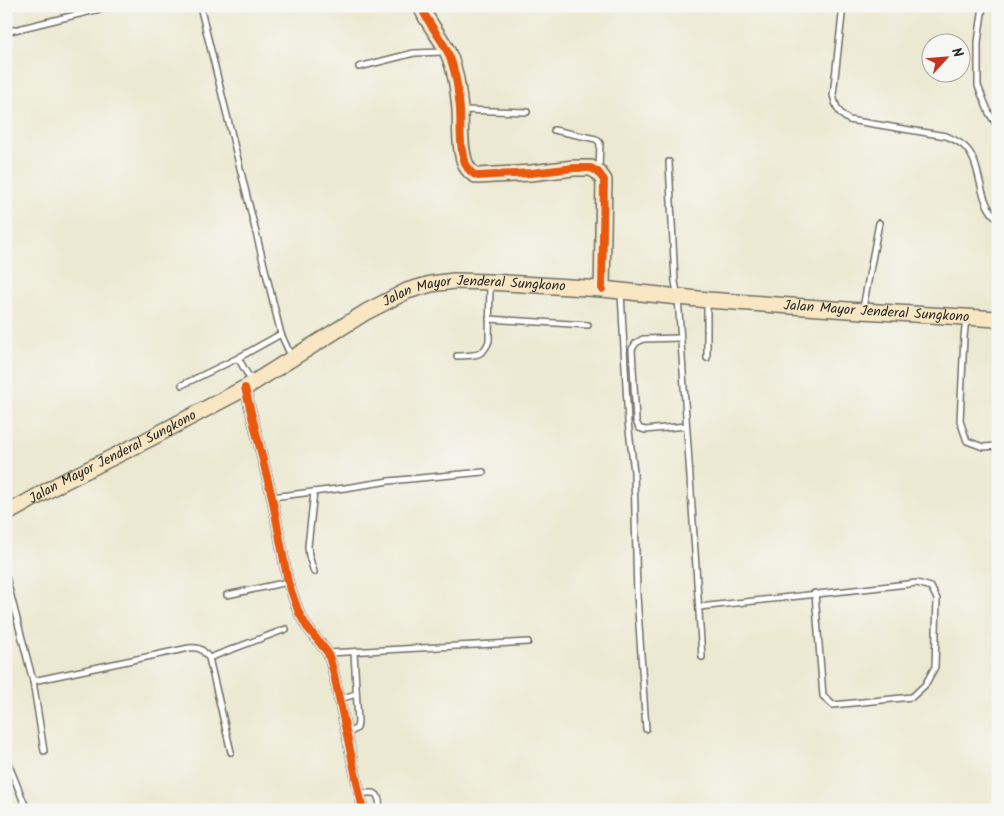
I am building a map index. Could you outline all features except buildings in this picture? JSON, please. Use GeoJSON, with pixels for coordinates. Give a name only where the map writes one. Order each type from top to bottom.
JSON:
{"type":"FeatureCollection","features":[{"type":"Feature","properties":{"kind":"main road"},"geometry":{"type":"LineString","coordinates":[[421,6],[428,21],[448,52],[456,76],[463,156],[470,172],[478,176],[591,168],[598,172],[604,180],[602,290]]}},
{"type":"Feature","properties":{"kind":"main road","name":"Jalan Mayor Jenderal Sungkono"},"geometry":{"type":"LineString","coordinates":[[6,514],[59,484],[249,386],[366,312],[407,291],[431,284],[454,280],[490,282],[621,291],[708,300],[998,319]]}},
{"type":"Feature","properties":{"kind":"street"},"geometry":{"type":"LineString","coordinates":[[249,386],[288,582],[299,613],[307,627],[328,653],[334,670],[363,810]]}},
{"type":"Feature","properties":{"kind":"lane"},"geometry":{"type":"LineString","coordinates":[[6,32],[112,6]]}},
{"type":"Feature","properties":{"kind":"lane"},"geometry":{"type":"LineString","coordinates":[[200,6],[281,334],[292,358]]}},
{"type":"Feature","properties":{"kind":"lane"},"geometry":{"type":"LineString","coordinates":[[843,6],[833,95],[835,104],[841,114],[849,120],[946,136],[960,142],[967,149],[976,166],[990,210],[998,219]]}},
{"type":"Feature","properties":{"kind":"lane"},"geometry":{"type":"LineString","coordinates":[[983,6],[978,42],[978,86],[989,113],[998,127]]}},
{"type":"Feature","properties":{"kind":"lane"},"geometry":{"type":"LineString","coordinates":[[359,68],[414,52],[448,52]]}},
{"type":"Feature","properties":{"kind":"lane"},"geometry":{"type":"LineString","coordinates":[[460,110],[527,112]]}},
{"type":"Feature","properties":{"kind":"lane"},"geometry":{"type":"LineString","coordinates":[[554,130],[596,139],[600,143],[598,172]]}},
{"type":"Feature","properties":{"kind":"lane"},"geometry":{"type":"LineString","coordinates":[[668,162],[702,657]]}},
{"type":"Feature","properties":{"kind":"lane"},"geometry":{"type":"LineString","coordinates":[[862,311],[879,223]]}},
{"type":"Feature","properties":{"kind":"lane"},"geometry":{"type":"LineString","coordinates":[[457,356],[480,354],[486,349],[489,342],[490,282]]}},
{"type":"Feature","properties":{"kind":"lane"},"geometry":{"type":"LineString","coordinates":[[621,291],[628,422],[634,472],[637,595],[646,729]]}},
{"type":"Feature","properties":{"kind":"lane"},"geometry":{"type":"LineString","coordinates":[[707,358],[706,310],[708,300]]}},
{"type":"Feature","properties":{"kind":"lane"},"geometry":{"type":"LineString","coordinates":[[966,318],[960,421],[967,441],[983,446],[998,446]]}},
{"type":"Feature","properties":{"kind":"lane"},"geometry":{"type":"LineString","coordinates":[[490,319],[588,325]]}},
{"type":"Feature","properties":{"kind":"lane"},"geometry":{"type":"LineString","coordinates":[[182,385],[238,358],[281,334]]}},
{"type":"Feature","properties":{"kind":"lane"},"geometry":{"type":"LineString","coordinates":[[680,338],[643,339],[636,343],[632,349],[636,421],[639,428],[645,430],[686,426]]}},
{"type":"Feature","properties":{"kind":"lane"},"geometry":{"type":"LineString","coordinates":[[238,358],[249,386]]}},
{"type":"Feature","properties":{"kind":"lane"},"geometry":{"type":"LineString","coordinates":[[272,497],[389,481],[483,472]]}},
{"type":"Feature","properties":{"kind":"lane"},"geometry":{"type":"LineString","coordinates":[[314,492],[308,546],[314,572]]}},
{"type":"Feature","properties":{"kind":"lane"},"geometry":{"type":"LineString","coordinates":[[6,577],[33,681],[44,752]]}},
{"type":"Feature","properties":{"kind":"lane"},"geometry":{"type":"LineString","coordinates":[[227,595],[288,582]]}},
{"type":"Feature","properties":{"kind":"lane"},"geometry":{"type":"LineString","coordinates":[[699,607],[814,593],[916,583],[931,587],[938,599],[934,667],[925,685],[912,697],[833,705],[823,696],[814,593]]}},
{"type":"Feature","properties":{"kind":"lane"},"geometry":{"type":"LineString","coordinates":[[209,658],[286,629]]}},
{"type":"Feature","properties":{"kind":"lane"},"geometry":{"type":"LineString","coordinates":[[328,653],[528,642]]}},
{"type":"Feature","properties":{"kind":"lane"},"geometry":{"type":"LineString","coordinates":[[33,681],[195,647],[202,650],[209,658],[231,752]]}},
{"type":"Feature","properties":{"kind":"lane"},"geometry":{"type":"LineString","coordinates":[[347,734],[358,728],[354,652]]}},
{"type":"Feature","properties":{"kind":"lane"},"geometry":{"type":"LineString","coordinates":[[340,699],[356,694]]}},
{"type":"Feature","properties":{"kind":"lane"},"geometry":{"type":"LineString","coordinates":[[6,758],[28,810]]}},
{"type":"Feature","properties":{"kind":"lane"},"geometry":{"type":"LineString","coordinates":[[359,793],[378,794],[380,810]]}},
{"type":"Feature","properties":{"kind":"cycle path"},"geometry":{"type":"LineString","coordinates":[[421,6],[446,49],[453,66],[460,109],[462,151],[464,160],[471,172],[478,176],[591,168],[598,172],[604,180],[602,289]]}},
{"type":"Feature","properties":{"kind":"cycle path"},"geometry":{"type":"LineString","coordinates":[[245,388],[272,497],[288,582],[299,613],[307,627],[328,653],[363,810]]}}]}
